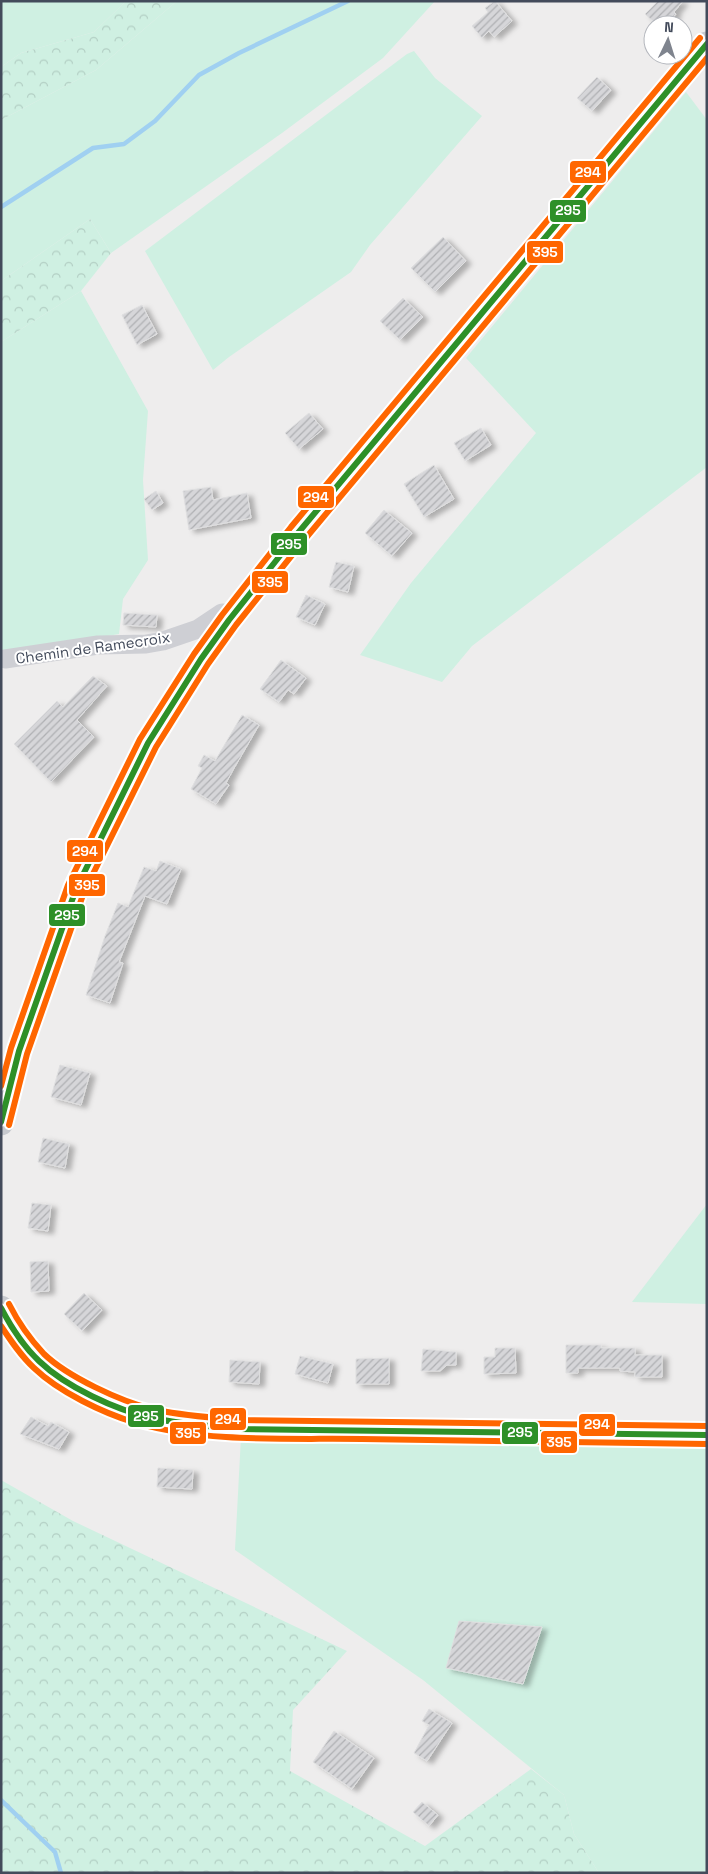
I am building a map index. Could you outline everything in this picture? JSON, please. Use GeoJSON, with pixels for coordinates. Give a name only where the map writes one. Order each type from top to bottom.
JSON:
{"type":"FeatureCollection","features":[{"type":"Feature","properties":{"kind":"main road"},"geometry":{"type":"LineString","coordinates":[[1,1123],[19,1051],[76,889],[148,743],[201,659],[298,533],[707,44]]}},
{"type":"Feature","properties":{"kind":"main road"},"geometry":{"type":"LineString","coordinates":[[1,1308],[9,1324],[44,1365],[92,1394],[137,1414],[174,1422],[239,1429],[707,1435]]}},
{"type":"Feature","properties":{"kind":"street","name":"Chemin de Ramecroix"},"geometry":{"type":"LineString","coordinates":[[6,660],[98,646],[146,644],[163,641],[198,629],[222,613],[235,614]]}},
{"type":"Feature","properties":{"kind":"green space"},"geometry":{"type":"Polygon","coordinates":[[[1,1],[126,1],[94,32],[21,53],[1,67],[1,1]]]}},
{"type":"Feature","properties":{"kind":"green space"},"geometry":{"type":"Polygon","coordinates":[[[126,1],[177,1],[96,70],[1,120],[1,67],[21,53],[94,32],[126,1]]]}},
{"type":"Feature","properties":{"kind":"green space"},"geometry":{"type":"Polygon","coordinates":[[[177,1],[435,1],[383,58],[282,133],[111,253],[90,219],[1,281],[1,120],[96,70],[177,1]]]}},
{"type":"Feature","properties":{"kind":"green space"},"geometry":{"type":"Polygon","coordinates":[[[414,51],[435,78],[482,116],[370,245],[351,272],[213,370],[145,251],[407,54],[414,51]]]}},
{"type":"Feature","properties":{"kind":"green space"},"geometry":{"type":"Polygon","coordinates":[[[686,92],[707,120],[707,467],[472,646],[442,682],[360,655],[411,583],[536,433],[466,358],[686,92]]]}},
{"type":"Feature","properties":{"kind":"green space"},"geometry":{"type":"Polygon","coordinates":[[[90,219],[111,253],[81,291],[1,342],[1,281],[90,219]]]}},
{"type":"Feature","properties":{"kind":"green space"},"geometry":{"type":"Polygon","coordinates":[[[81,291],[148,411],[143,480],[148,560],[123,599],[119,634],[1,655],[1,342],[81,291]]]}},
{"type":"Feature","properties":{"kind":"green space"},"geometry":{"type":"Polygon","coordinates":[[[707,1204],[707,1304],[632,1302],[707,1204]]]}},
{"type":"Feature","properties":{"kind":"green space"},"geometry":{"type":"Polygon","coordinates":[[[241,1437],[707,1446],[707,1873],[599,1873],[574,1834],[564,1795],[423,1680],[235,1550],[241,1437]]]}},
{"type":"Feature","properties":{"kind":"green space"},"geometry":{"type":"Polygon","coordinates":[[[1,1480],[73,1521],[347,1651],[293,1710],[290,1771],[425,1846],[531,1769],[564,1795],[574,1834],[599,1873],[1,1873],[1,1480]]]}},
{"type":"Feature","properties":{"kind":"building"},"geometry":{"type":"Polygon","coordinates":[[[495,1],[512,21],[494,37],[489,31],[482,38],[472,26],[488,12],[485,8],[495,1]]]}},
{"type":"Feature","properties":{"kind":"building"},"geometry":{"type":"Polygon","coordinates":[[[658,1],[683,1],[674,12],[675,15],[645,14],[658,1]]]}},
{"type":"Feature","properties":{"kind":"building"},"geometry":{"type":"Polygon","coordinates":[[[597,77],[611,90],[592,111],[577,98],[597,77]]]}},
{"type":"Feature","properties":{"kind":"building"},"geometry":{"type":"Polygon","coordinates":[[[443,237],[466,261],[435,292],[411,268],[443,237]]]}},
{"type":"Feature","properties":{"kind":"building"},"geometry":{"type":"Polygon","coordinates":[[[403,298],[423,317],[400,340],[380,321],[403,298]]]}},
{"type":"Feature","properties":{"kind":"building"},"geometry":{"type":"Polygon","coordinates":[[[142,305],[157,334],[137,345],[122,315],[142,305]]]}},
{"type":"Feature","properties":{"kind":"building"},"geometry":{"type":"Polygon","coordinates":[[[309,413],[323,429],[299,449],[285,433],[309,413]]]}},
{"type":"Feature","properties":{"kind":"building"},"geometry":{"type":"Polygon","coordinates":[[[481,428],[491,445],[465,461],[454,443],[481,428]]]}},
{"type":"Feature","properties":{"kind":"building"},"geometry":{"type":"Polygon","coordinates":[[[434,465],[454,499],[424,517],[404,484],[434,465]]]}},
{"type":"Feature","properties":{"kind":"building"},"geometry":{"type":"Polygon","coordinates":[[[211,487],[213,500],[247,493],[251,518],[189,530],[183,491],[211,487]]]}},
{"type":"Feature","properties":{"kind":"building"},"geometry":{"type":"Polygon","coordinates":[[[156,491],[163,503],[152,510],[144,499],[156,491]]]}},
{"type":"Feature","properties":{"kind":"building"},"geometry":{"type":"Polygon","coordinates":[[[384,510],[412,533],[392,556],[365,533],[384,510]]]}},
{"type":"Feature","properties":{"kind":"building"},"geometry":{"type":"Polygon","coordinates":[[[336,562],[354,566],[348,592],[329,587],[336,562]]]}},
{"type":"Feature","properties":{"kind":"building"},"geometry":{"type":"Polygon","coordinates":[[[306,595],[325,604],[315,625],[296,617],[306,595]]]}},
{"type":"Feature","properties":{"kind":"building"},"geometry":{"type":"Polygon","coordinates":[[[124,613],[157,615],[156,627],[123,625],[124,613]]]}},
{"type":"Feature","properties":{"kind":"building"},"geometry":{"type":"Polygon","coordinates":[[[281,660],[306,678],[294,694],[288,690],[279,702],[260,689],[281,660]]]}},
{"type":"Feature","properties":{"kind":"building"},"geometry":{"type":"Polygon","coordinates":[[[93,676],[107,686],[77,720],[94,737],[51,782],[14,744],[57,701],[63,707],[93,676]]]}},
{"type":"Feature","properties":{"kind":"building"},"geometry":{"type":"Polygon","coordinates":[[[242,715],[259,725],[226,783],[229,785],[216,804],[191,789],[202,768],[198,766],[204,755],[215,761],[242,715]]]}},
{"type":"Feature","properties":{"kind":"building"},"geometry":{"type":"Polygon","coordinates":[[[160,861],[181,869],[167,904],[145,896],[119,962],[123,963],[110,1003],[86,995],[118,903],[128,907],[144,867],[156,871],[160,861]]]}},
{"type":"Feature","properties":{"kind":"building"},"geometry":{"type":"Polygon","coordinates":[[[60,1065],[90,1073],[81,1105],[51,1097],[60,1065]]]}},
{"type":"Feature","properties":{"kind":"building"},"geometry":{"type":"Polygon","coordinates":[[[43,1138],[69,1144],[65,1168],[38,1162],[43,1138]]]}},
{"type":"Feature","properties":{"kind":"building"},"geometry":{"type":"Polygon","coordinates":[[[32,1203],[51,1205],[48,1231],[28,1228],[32,1203]]]}},
{"type":"Feature","properties":{"kind":"building"},"geometry":{"type":"Polygon","coordinates":[[[48,1261],[49,1291],[31,1292],[30,1262],[48,1261]]]}},
{"type":"Feature","properties":{"kind":"building"},"geometry":{"type":"Polygon","coordinates":[[[84,1293],[102,1310],[82,1331],[64,1314],[84,1293]]]}},
{"type":"Feature","properties":{"kind":"building"},"geometry":{"type":"Polygon","coordinates":[[[566,1345],[601,1345],[601,1348],[635,1348],[635,1355],[662,1355],[662,1377],[635,1377],[635,1372],[620,1371],[620,1368],[578,1368],[578,1373],[566,1373],[566,1345]]]}},
{"type":"Feature","properties":{"kind":"building"},"geometry":{"type":"Polygon","coordinates":[[[495,1348],[515,1348],[516,1373],[484,1374],[484,1357],[495,1357],[495,1348]]]}},
{"type":"Feature","properties":{"kind":"building"},"geometry":{"type":"Polygon","coordinates":[[[423,1349],[456,1352],[456,1365],[447,1365],[440,1371],[421,1371],[423,1349]]]}},
{"type":"Feature","properties":{"kind":"building"},"geometry":{"type":"Polygon","coordinates":[[[300,1356],[333,1364],[328,1383],[295,1374],[300,1356]]]}},
{"type":"Feature","properties":{"kind":"building"},"geometry":{"type":"Polygon","coordinates":[[[389,1358],[389,1384],[356,1384],[356,1359],[389,1358]]]}},
{"type":"Feature","properties":{"kind":"building"},"geometry":{"type":"Polygon","coordinates":[[[230,1360],[260,1362],[259,1384],[229,1382],[230,1360]]]}},
{"type":"Feature","properties":{"kind":"building"},"geometry":{"type":"Polygon","coordinates":[[[31,1417],[48,1426],[51,1422],[69,1432],[59,1449],[20,1434],[31,1417]]]}},
{"type":"Feature","properties":{"kind":"building"},"geometry":{"type":"Polygon","coordinates":[[[158,1468],[193,1470],[192,1489],[157,1487],[158,1468]]]}},
{"type":"Feature","properties":{"kind":"building"},"geometry":{"type":"Polygon","coordinates":[[[459,1621],[542,1627],[523,1684],[446,1668],[459,1621]]]}},
{"type":"Feature","properties":{"kind":"building"},"geometry":{"type":"Polygon","coordinates":[[[429,1709],[452,1723],[427,1761],[414,1753],[429,1725],[422,1721],[429,1709]]]}},
{"type":"Feature","properties":{"kind":"building"},"geometry":{"type":"Polygon","coordinates":[[[334,1731],[374,1758],[352,1789],[313,1762],[334,1731]]]}},
{"type":"Feature","properties":{"kind":"building"},"geometry":{"type":"Polygon","coordinates":[[[422,1802],[438,1815],[429,1826],[413,1812],[422,1802]]]}},
{"type":"Feature","properties":{"kind":"waterway"},"geometry":{"type":"LineString","coordinates":[[1,207],[93,148],[124,144],[155,121],[199,75],[239,53],[348,1]]}},
{"type":"Feature","properties":{"kind":"waterway"},"geometry":{"type":"LineString","coordinates":[[1,1800],[55,1852],[61,1873]]}},
{"type":"Feature","properties":{"kind":"transit line","name":"294"},"geometry":{"type":"LineString","coordinates":[[1,1086],[11,1048],[68,885],[140,739],[194,654],[291,527],[700,38]]}},
{"type":"Feature","properties":{"kind":"transit line","name":"295"},"geometry":{"type":"LineString","coordinates":[[1,1122],[19,1051],[76,889],[148,743],[201,659],[229,620],[298,533],[707,44]]}},
{"type":"Feature","properties":{"kind":"transit line","name":"395"},"geometry":{"type":"LineString","coordinates":[[9,1125],[27,1054],[84,892],[156,747],[208,664],[236,625],[305,539],[707,58]]}},
{"type":"Feature","properties":{"kind":"transit line","name":"294"},"geometry":{"type":"LineString","coordinates":[[9,1304],[29,1336],[54,1363],[110,1394],[139,1405],[163,1411],[240,1420],[707,1426]]}},
{"type":"Feature","properties":{"kind":"transit line","name":"295"},"geometry":{"type":"LineString","coordinates":[[1,1308],[13,1329],[28,1349],[50,1371],[63,1380],[108,1403],[138,1414],[163,1420],[239,1429],[707,1435]]}},
{"type":"Feature","properties":{"kind":"transit line","name":"395"},"geometry":{"type":"LineString","coordinates":[[1,1326],[16,1348],[44,1377],[82,1401],[136,1423],[191,1434],[277,1439],[707,1444]]}}]}
